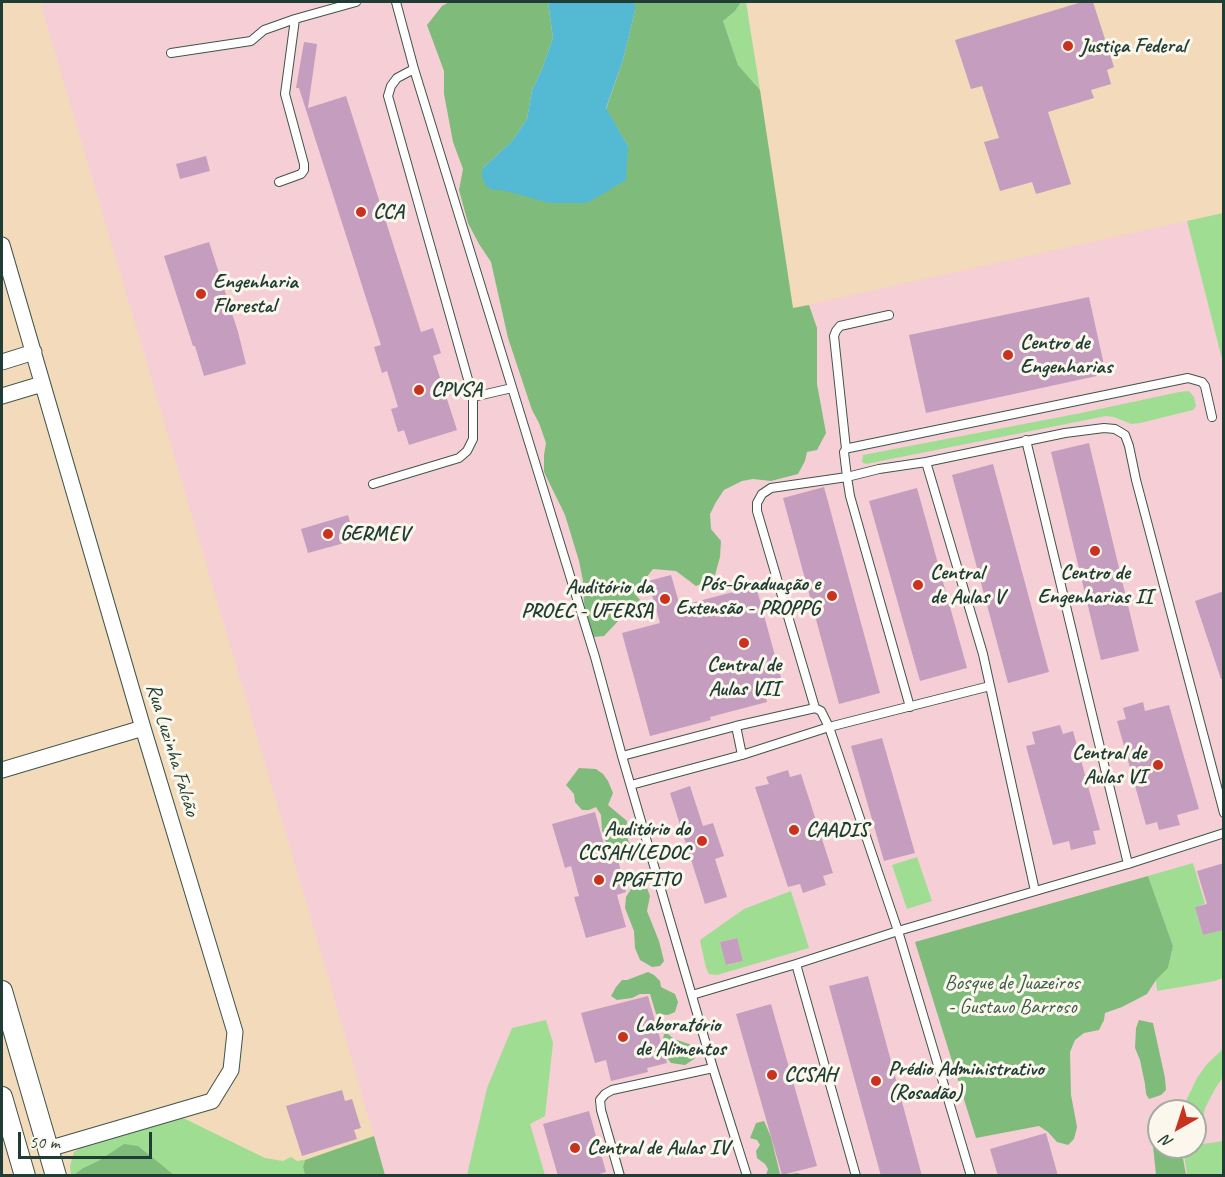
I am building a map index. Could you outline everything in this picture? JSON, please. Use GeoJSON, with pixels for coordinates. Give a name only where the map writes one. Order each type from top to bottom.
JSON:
{"type":"FeatureCollection","features":[{"type":"Feature","properties":{"kind":"street","name":"Rua Luzinha Falcão"},"geometry":{"type":"LineString","coordinates":[[2,245],[143,728],[235,1032],[231,1070],[212,1101],[48,1149]]}},
{"type":"Feature","properties":{"kind":"street"},"geometry":{"type":"LineString","coordinates":[[2,362],[34,352]]}},
{"type":"Feature","properties":{"kind":"street"},"geometry":{"type":"LineString","coordinates":[[2,396],[42,384]]}},
{"type":"Feature","properties":{"kind":"street"},"geometry":{"type":"LineString","coordinates":[[2,770],[143,728]]}},
{"type":"Feature","properties":{"kind":"street"},"geometry":{"type":"LineString","coordinates":[[2,991],[56,1176]]}},
{"type":"Feature","properties":{"kind":"street"},"geometry":{"type":"LineString","coordinates":[[2,1097],[25,1176]]}},
{"type":"Feature","properties":{"kind":"lane"},"geometry":{"type":"LineString","coordinates":[[171,53],[251,40],[264,30],[295,18],[356,2]]}},
{"type":"Feature","properties":{"kind":"lane"},"geometry":{"type":"LineString","coordinates":[[396,2],[414,69],[595,657],[713,1068],[747,1176]]}},
{"type":"Feature","properties":{"kind":"lane"},"geometry":{"type":"LineString","coordinates":[[279,182],[301,174],[304,170],[285,94],[295,18]]}},
{"type":"Feature","properties":{"kind":"lane"},"geometry":{"type":"LineString","coordinates":[[373,484],[459,458],[467,451],[472,439],[473,397],[388,96],[397,78],[414,69]]}},
{"type":"Feature","properties":{"kind":"lane"},"geometry":{"type":"LineString","coordinates":[[889,315],[840,326],[834,336],[850,496],[910,706]]}},
{"type":"Feature","properties":{"kind":"lane"},"geometry":{"type":"LineString","coordinates":[[846,449],[1188,378],[1202,382],[1205,386],[1212,417]]}},
{"type":"Feature","properties":{"kind":"lane"},"geometry":{"type":"LineString","coordinates":[[473,397],[512,388]]}},
{"type":"Feature","properties":{"kind":"lane"},"geometry":{"type":"LineString","coordinates":[[815,708],[757,511],[757,503],[762,494],[771,488],[848,477],[1026,440],[1104,428],[1115,429],[1125,435],[1129,446],[1141,500],[1224,813]]}},
{"type":"Feature","properties":{"kind":"lane"},"geometry":{"type":"LineString","coordinates":[[1026,440],[1128,864]]}},
{"type":"Feature","properties":{"kind":"lane"},"geometry":{"type":"LineString","coordinates":[[927,462],[983,654],[1035,891]]}},
{"type":"Feature","properties":{"kind":"lane"},"geometry":{"type":"LineString","coordinates":[[631,784],[742,755],[829,727],[990,686]]}},
{"type":"Feature","properties":{"kind":"lane"},"geometry":{"type":"LineString","coordinates":[[622,756],[815,708],[821,711],[835,742],[898,931],[971,1176]]}},
{"type":"Feature","properties":{"kind":"lane"},"geometry":{"type":"LineString","coordinates":[[736,726],[742,755]]}},
{"type":"Feature","properties":{"kind":"lane"},"geometry":{"type":"LineString","coordinates":[[692,995],[1224,833]]}},
{"type":"Feature","properties":{"kind":"lane"},"geometry":{"type":"LineString","coordinates":[[796,964],[856,1176]]}},
{"type":"Feature","properties":{"kind":"lane"},"geometry":{"type":"LineString","coordinates":[[620,1176],[601,1110],[600,1100],[604,1094],[612,1090],[713,1068]]}},
{"type":"Feature","properties":{"kind":"shaded area"},"geometry":{"type":"Polygon","coordinates":[[[40,2],[746,2],[793,308],[1223,213],[1223,1175],[385,1175],[40,2]]]}},
{"type":"Feature","properties":{"kind":"green space"},"geometry":{"type":"Polygon","coordinates":[[[449,2],[548,2],[553,38],[532,90],[527,119],[512,141],[482,169],[493,190],[502,190],[628,146],[606,109],[623,60],[635,2],[741,2],[735,11],[723,21],[738,65],[760,90],[793,308],[809,305],[817,328],[817,384],[826,433],[817,450],[807,452],[798,474],[771,481],[753,479],[742,481],[724,490],[710,514],[711,529],[721,541],[715,575],[709,581],[696,586],[676,571],[653,569],[634,593],[642,602],[635,611],[620,619],[604,636],[593,637],[584,603],[579,561],[565,515],[544,472],[546,443],[532,410],[508,338],[491,262],[468,223],[459,190],[463,169],[453,142],[444,94],[444,71],[427,25],[442,6],[449,2]]]}},
{"type":"Feature","properties":{"kind":"green space"},"geometry":{"type":"Polygon","coordinates":[[[741,2],[746,2],[760,90],[738,65],[723,21],[735,11],[741,2]]]}},
{"type":"Feature","properties":{"kind":"green space"},"geometry":{"type":"Polygon","coordinates":[[[1224,213],[1223,363],[1187,221],[1224,213]]]}},
{"type":"Feature","properties":{"kind":"green space"},"geometry":{"type":"Polygon","coordinates":[[[1189,391],[1194,397],[1196,406],[1193,410],[1140,423],[1131,424],[1106,416],[866,464],[862,462],[863,455],[1189,391]]]}},
{"type":"Feature","properties":{"kind":"green space"},"geometry":{"type":"Polygon","coordinates":[[[579,768],[596,769],[608,781],[613,793],[608,805],[627,821],[628,840],[636,855],[632,860],[627,862],[610,855],[602,830],[601,815],[596,807],[582,810],[575,802],[574,794],[566,785],[579,768]]]}},
{"type":"Feature","properties":{"kind":"green space"},"geometry":{"type":"Polygon","coordinates":[[[917,857],[932,901],[907,909],[892,865],[917,857]]]}},
{"type":"Feature","properties":{"kind":"green space"},"geometry":{"type":"Polygon","coordinates":[[[1193,863],[1205,904],[1195,907],[1203,935],[1223,930],[1223,978],[1157,991],[1156,980],[1168,968],[1173,946],[1148,876],[1193,863]]]}},
{"type":"Feature","properties":{"kind":"green space","name":"Bosque de Juazeiros - Gustavo Barroso"},"geometry":{"type":"Polygon","coordinates":[[[1148,876],[1173,946],[1168,968],[1147,994],[1105,1013],[1099,1030],[1084,1033],[1075,1040],[1070,1052],[1071,1095],[1077,1127],[1074,1139],[1068,1145],[1057,1142],[1039,1126],[976,1138],[915,942],[1148,876]]]}},
{"type":"Feature","properties":{"kind":"green space"},"geometry":{"type":"Polygon","coordinates":[[[639,886],[647,888],[650,896],[647,911],[664,961],[660,966],[652,967],[640,960],[635,948],[634,931],[625,908],[626,897],[631,889],[639,886]]]}},
{"type":"Feature","properties":{"kind":"green space"},"geometry":{"type":"Polygon","coordinates":[[[791,891],[809,948],[717,975],[709,974],[700,940],[744,909],[791,891]],[[736,938],[720,942],[727,965],[743,961],[736,938]]]}},
{"type":"Feature","properties":{"kind":"green space"},"geometry":{"type":"Polygon","coordinates":[[[648,972],[660,981],[661,987],[675,994],[678,1002],[675,1012],[668,1015],[656,1014],[650,994],[617,1000],[611,996],[622,980],[648,972]]]}},
{"type":"Feature","properties":{"kind":"green space"},"geometry":{"type":"Polygon","coordinates":[[[546,1020],[553,1043],[545,1116],[530,1124],[545,1175],[467,1175],[487,1088],[512,1028],[546,1020]]]}},
{"type":"Feature","properties":{"kind":"green space"},"geometry":{"type":"Polygon","coordinates":[[[1139,1020],[1153,1023],[1165,1078],[1166,1090],[1161,1095],[1149,1099],[1135,1048],[1136,1028],[1139,1020]]]}},
{"type":"Feature","properties":{"kind":"green space"},"geometry":{"type":"Polygon","coordinates":[[[667,1033],[674,1039],[695,1046],[699,1053],[685,1065],[671,1063],[667,1058],[663,1039],[664,1034],[667,1033]]]}},
{"type":"Feature","properties":{"kind":"green space"},"geometry":{"type":"Polygon","coordinates":[[[1223,1049],[1223,1077],[1207,1104],[1207,1099],[1187,1099],[1197,1078],[1207,1064],[1223,1049]]]}},
{"type":"Feature","properties":{"kind":"green space"},"geometry":{"type":"Polygon","coordinates":[[[183,1118],[265,1158],[283,1161],[291,1157],[297,1161],[305,1160],[303,1167],[305,1175],[174,1175],[164,1167],[100,1160],[71,1175],[70,1166],[74,1152],[82,1147],[183,1118]]]}},
{"type":"Feature","properties":{"kind":"green space"},"geometry":{"type":"Polygon","coordinates":[[[764,1121],[782,1175],[766,1175],[768,1169],[757,1158],[756,1151],[760,1145],[757,1140],[750,1138],[756,1123],[764,1121]]]}},
{"type":"Feature","properties":{"kind":"green space"},"geometry":{"type":"Polygon","coordinates":[[[374,1136],[385,1175],[305,1175],[303,1167],[305,1160],[374,1136]]]}},
{"type":"Feature","properties":{"kind":"green space"},"geometry":{"type":"Polygon","coordinates":[[[1223,1141],[1223,1175],[1187,1175],[1185,1159],[1207,1159],[1207,1143],[1223,1141]]]}},
{"type":"Feature","properties":{"kind":"green space"},"geometry":{"type":"Polygon","coordinates":[[[124,1144],[138,1146],[174,1175],[74,1175],[83,1168],[124,1144]]]}},
{"type":"Feature","properties":{"kind":"green space"},"geometry":{"type":"Polygon","coordinates":[[[1154,1159],[1183,1159],[1186,1175],[1156,1175],[1154,1159]]]}},
{"type":"Feature","properties":{"kind":"water"},"geometry":{"type":"Polygon","coordinates":[[[548,2],[635,2],[623,60],[606,108],[628,146],[626,180],[587,203],[550,203],[502,190],[493,190],[485,185],[482,176],[482,169],[512,141],[527,119],[532,90],[553,38],[548,2]]]}},
{"type":"Feature","properties":{"kind":"building"},"geometry":{"type":"Polygon","coordinates":[[[1082,2],[1093,2],[1114,67],[1107,70],[1111,84],[1091,90],[1094,98],[1048,112],[1071,184],[1036,194],[1032,182],[1000,191],[984,142],[999,138],[982,86],[971,89],[955,40],[1082,2]]]}},
{"type":"Feature","properties":{"kind":"building"},"geometry":{"type":"Polygon","coordinates":[[[304,42],[317,44],[308,108],[346,96],[421,332],[433,328],[441,353],[433,356],[457,430],[409,445],[404,430],[398,432],[391,409],[398,407],[387,371],[382,373],[374,347],[381,345],[299,88],[296,88],[304,42]]]}},
{"type":"Feature","properties":{"kind":"building"},"geometry":{"type":"Polygon","coordinates":[[[206,156],[210,171],[180,179],[176,164],[206,156]]]}},
{"type":"Feature","properties":{"kind":"building","name":"Engenharia Florestal"},"geometry":{"type":"Polygon","coordinates":[[[209,242],[246,364],[204,376],[164,256],[209,242]]]}},
{"type":"Feature","properties":{"kind":"building","name":"Centro de Engenharias"},"geometry":{"type":"Polygon","coordinates":[[[1089,297],[1106,374],[926,413],[909,335],[1089,297]]]}},
{"type":"Feature","properties":{"kind":"building","name":"Centro de Engenharias II"},"geometry":{"type":"Polygon","coordinates":[[[1089,443],[1139,651],[1101,660],[1051,452],[1089,443]]]}},
{"type":"Feature","properties":{"kind":"building"},"geometry":{"type":"Polygon","coordinates":[[[993,464],[1049,672],[1008,683],[952,475],[993,464]]]}},
{"type":"Feature","properties":{"kind":"building","name":"Pós-Graduação e Extensão - PROPPG"},"geometry":{"type":"Polygon","coordinates":[[[824,487],[880,693],[839,704],[783,498],[824,487]]]}},
{"type":"Feature","properties":{"kind":"building","name":"Central de Aulas V"},"geometry":{"type":"Polygon","coordinates":[[[917,488],[967,668],[920,681],[869,501],[917,488]]]}},
{"type":"Feature","properties":{"kind":"building","name":"GERMEV"},"geometry":{"type":"Polygon","coordinates":[[[348,515],[355,540],[308,553],[301,529],[348,515]]]}},
{"type":"Feature","properties":{"kind":"building"},"geometry":{"type":"Polygon","coordinates":[[[671,575],[680,606],[756,586],[783,685],[764,690],[767,702],[650,736],[622,633],[660,623],[648,581],[671,575]]]}},
{"type":"Feature","properties":{"kind":"building"},"geometry":{"type":"Polygon","coordinates":[[[1224,591],[1224,679],[1221,679],[1195,601],[1224,591]]]}},
{"type":"Feature","properties":{"kind":"building","name":"Central de Aulas VI"},"geometry":{"type":"Polygon","coordinates":[[[1143,702],[1145,711],[1169,705],[1199,809],[1177,815],[1180,825],[1159,830],[1157,822],[1146,825],[1117,721],[1126,719],[1123,708],[1143,702]]]}},
{"type":"Feature","properties":{"kind":"building"},"geometry":{"type":"Polygon","coordinates":[[[1060,725],[1063,734],[1073,731],[1100,830],[1093,831],[1096,844],[1071,850],[1069,841],[1053,845],[1026,746],[1035,744],[1032,732],[1060,725]]]}},
{"type":"Feature","properties":{"kind":"building"},"geometry":{"type":"Polygon","coordinates":[[[882,738],[915,853],[884,861],[851,746],[882,738]]]}},
{"type":"Feature","properties":{"kind":"building","name":"CAADIS"},"geometry":{"type":"Polygon","coordinates":[[[788,770],[790,777],[801,774],[833,873],[823,876],[826,885],[803,893],[800,884],[788,887],[755,787],[769,784],[766,777],[788,770]]]}},
{"type":"Feature","properties":{"kind":"building","name":"Auditório do CCSAH/LEDOC"},"geometry":{"type":"Polygon","coordinates":[[[690,786],[703,826],[713,823],[724,856],[715,859],[727,897],[705,904],[670,793],[690,786]]]}},
{"type":"Feature","properties":{"kind":"building","name":"PPGFITO"},"geometry":{"type":"Polygon","coordinates":[[[595,812],[609,863],[618,860],[626,892],[617,895],[626,927],[586,938],[574,897],[579,896],[571,866],[565,868],[552,824],[595,812]]]}},
{"type":"Feature","properties":{"kind":"building"},"geometry":{"type":"Polygon","coordinates":[[[1224,863],[1224,930],[1203,935],[1195,907],[1207,904],[1197,871],[1224,863]]]}},
{"type":"Feature","properties":{"kind":"building"},"geometry":{"type":"Polygon","coordinates":[[[737,938],[743,961],[726,965],[720,942],[737,938]]]}},
{"type":"Feature","properties":{"kind":"building","name":"Prédio Administrativo (Rosadão)"},"geometry":{"type":"Polygon","coordinates":[[[868,976],[922,1176],[881,1176],[829,986],[868,976]]]}},
{"type":"Feature","properties":{"kind":"building","name":"Laboratório de Alimentos"},"geometry":{"type":"Polygon","coordinates":[[[648,996],[667,1063],[647,1068],[648,1072],[611,1081],[606,1060],[595,1063],[581,1013],[648,996]]]}},
{"type":"Feature","properties":{"kind":"building","name":"CCSAH"},"geometry":{"type":"Polygon","coordinates":[[[771,1004],[817,1166],[782,1175],[736,1014],[771,1004]]]}},
{"type":"Feature","properties":{"kind":"building"},"geometry":{"type":"Polygon","coordinates":[[[342,1090],[345,1101],[352,1099],[361,1128],[354,1130],[357,1139],[302,1156],[286,1106],[342,1090]]]}},
{"type":"Feature","properties":{"kind":"building","name":"Central de Aulas IV"},"geometry":{"type":"Polygon","coordinates":[[[589,1111],[606,1172],[593,1176],[558,1176],[543,1124],[589,1111]]]}},
{"type":"Feature","properties":{"kind":"building"},"geometry":{"type":"Polygon","coordinates":[[[1046,1133],[1058,1176],[998,1176],[990,1149],[1046,1133]]]}},
{"type":"Feature","properties":{"kind":"place","name":"Justiça Federal"},"geometry":{"type":"Point","coordinates":[1068,46]}},
{"type":"Feature","properties":{"kind":"place","name":"CCA"},"geometry":{"type":"Point","coordinates":[361,212]}},
{"type":"Feature","properties":{"kind":"place","name":"Engenharia Florestal"},"geometry":{"type":"Point","coordinates":[201,294]}},
{"type":"Feature","properties":{"kind":"place","name":"Centro de Engenharias"},"geometry":{"type":"Point","coordinates":[1008,355]}},
{"type":"Feature","properties":{"kind":"place","name":"CPVSA"},"geometry":{"type":"Point","coordinates":[419,390]}},
{"type":"Feature","properties":{"kind":"place","name":"GERMEV"},"geometry":{"type":"Point","coordinates":[328,534]}},
{"type":"Feature","properties":{"kind":"place","name":"Centro de Engenharias II"},"geometry":{"type":"Point","coordinates":[1095,551]}},
{"type":"Feature","properties":{"kind":"place","name":"Central de Aulas V"},"geometry":{"type":"Point","coordinates":[918,585]}},
{"type":"Feature","properties":{"kind":"place","name":"Pós-Graduação e Extensão - PROPPG"},"geometry":{"type":"Point","coordinates":[832,596]}},
{"type":"Feature","properties":{"kind":"place","name":"Auditório da PROEC - UFERSA"},"geometry":{"type":"Point","coordinates":[665,599]}},
{"type":"Feature","properties":{"kind":"place","name":"Central de Aulas VII"},"geometry":{"type":"Point","coordinates":[744,643]}},
{"type":"Feature","properties":{"kind":"place","name":"Central de Aulas VI"},"geometry":{"type":"Point","coordinates":[1158,765]}},
{"type":"Feature","properties":{"kind":"place","name":"CAADIS"},"geometry":{"type":"Point","coordinates":[794,830]}},
{"type":"Feature","properties":{"kind":"place","name":"Auditório do CCSAH/LEDOC"},"geometry":{"type":"Point","coordinates":[702,841]}},
{"type":"Feature","properties":{"kind":"place","name":"PPGFITO"},"geometry":{"type":"Point","coordinates":[599,880]}},
{"type":"Feature","properties":{"kind":"place","name":"Laboratório de Alimentos"},"geometry":{"type":"Point","coordinates":[623,1037]}},
{"type":"Feature","properties":{"kind":"place","name":"CCSAH"},"geometry":{"type":"Point","coordinates":[772,1075]}},
{"type":"Feature","properties":{"kind":"place","name":"Prédio Administrativo (Rosadão)"},"geometry":{"type":"Point","coordinates":[876,1081]}},
{"type":"Feature","properties":{"kind":"place","name":"Central de Aulas IV"},"geometry":{"type":"Point","coordinates":[575,1148]}}]}
